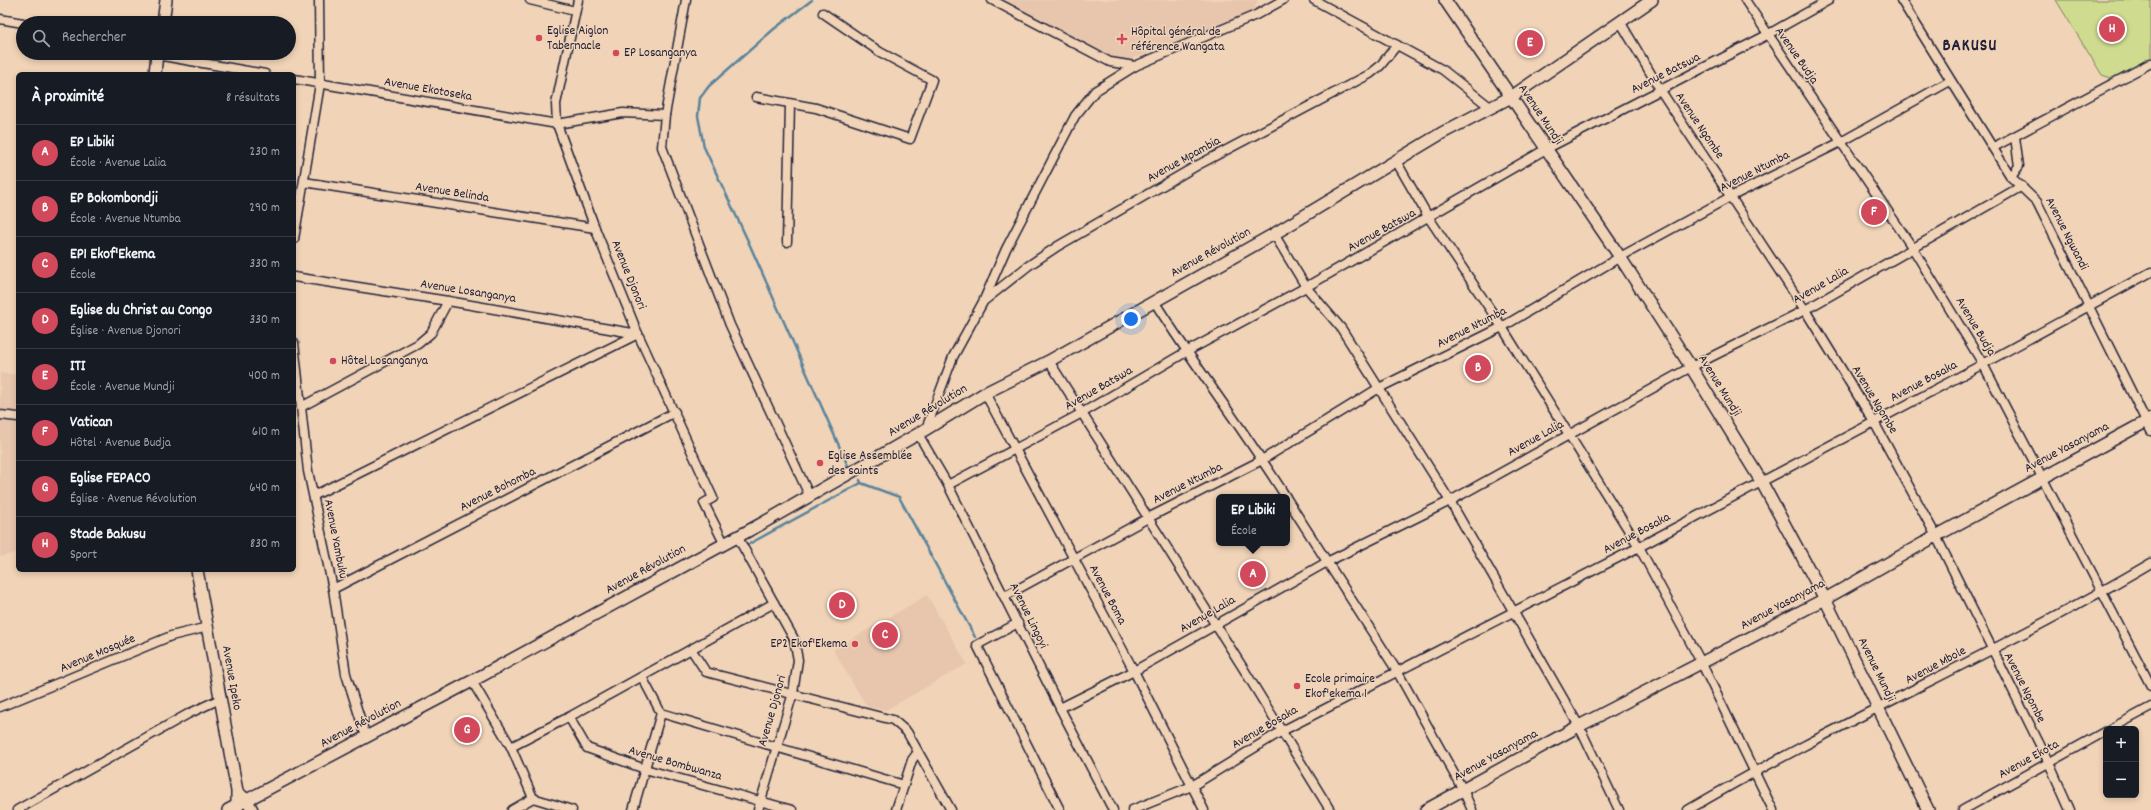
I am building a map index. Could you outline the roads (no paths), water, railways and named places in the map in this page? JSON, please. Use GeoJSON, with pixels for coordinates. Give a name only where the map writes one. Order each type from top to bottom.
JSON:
{"type":"FeatureCollection","features":[{"type":"Feature","properties":{"kind":"street"},"geometry":{"type":"LineString","coordinates":[[164,16],[166,0]]}},
{"type":"Feature","properties":{"kind":"street"},"geometry":{"type":"LineString","coordinates":[[296,228],[320,84],[319,0]]}},
{"type":"Feature","properties":{"kind":"street"},"geometry":{"type":"LineString","coordinates":[[530,0],[575,11]]}},
{"type":"Feature","properties":{"kind":"street","name":"Avenue Djonori"},"geometry":{"type":"LineString","coordinates":[[578,0],[556,104],[557,124],[595,228],[638,334],[675,412],[713,498],[704,503],[724,543]]}},
{"type":"Feature","properties":{"kind":"street"},"geometry":{"type":"LineString","coordinates":[[686,0],[665,115],[662,147],[730,325],[810,497]]}},
{"type":"Feature","properties":{"kind":"street"},"geometry":{"type":"LineString","coordinates":[[992,0],[1110,62],[1135,66]]}},
{"type":"Feature","properties":{"kind":"street"},"geometry":{"type":"LineString","coordinates":[[922,432],[953,357],[983,302],[1006,249],[1075,116],[1095,91],[1135,66],[1256,15],[1283,0]]}},
{"type":"Feature","properties":{"kind":"street"},"geometry":{"type":"LineString","coordinates":[[1314,0],[1443,70],[1490,107]]}},
{"type":"Feature","properties":{"kind":"street","name":"Avenue Mundji"},"geometry":{"type":"LineString","coordinates":[[1445,0],[1620,257],[1691,367],[1761,481],[1825,599],[1928,810]]}},
{"type":"Feature","properties":{"kind":"street","name":"Avenue Révolution"},"geometry":{"type":"LineString","coordinates":[[234,809],[246,800],[472,681],[810,497],[922,432],[985,393],[1049,361],[1274,234],[1442,133],[1511,97],[1621,23],[1652,0]]}},
{"type":"Feature","properties":{"kind":"street","name":"Avenue Budja"},"geometry":{"type":"LineString","coordinates":[[1744,0],[1912,247],[1983,364],[2151,686]]}},
{"type":"Feature","properties":{"kind":"street","name":"Avenue Batswa"},"geometry":{"type":"LineString","coordinates":[[948,485],[1082,413],[1186,352],[1429,218],[1546,149],[1768,35],[1829,0]]}},
{"type":"Feature","properties":{"kind":"street","name":"Avenue Ngwandi"},"geometry":{"type":"LineString","coordinates":[[1901,0],[1950,81],[1994,147],[2011,177],[2037,202],[2088,306],[2149,424]]}},
{"type":"Feature","properties":{"kind":"street"},"geometry":{"type":"LineString","coordinates":[[756,97],[816,108],[908,139],[932,80],[880,52],[823,13]]}},
{"type":"Feature","properties":{"kind":"street"},"geometry":{"type":"LineString","coordinates":[[0,19],[16,22]]}},
{"type":"Feature","properties":{"kind":"street","name":"Avenue Ngombe"},"geometry":{"type":"LineString","coordinates":[[1621,23],[1661,90],[1732,196],[1874,422],[1936,536],[1991,650],[2049,763],[2070,810]]}},
{"type":"Feature","properties":{"kind":"street","name":"Avenue Mpambia"},"geometry":{"type":"LineString","coordinates":[[983,302],[1028,266],[1058,246],[1198,165],[1370,74],[1380,66],[1397,45]]}},
{"type":"Feature","properties":{"kind":"street"},"geometry":{"type":"LineString","coordinates":[[154,72],[156,60]]}},
{"type":"Feature","properties":{"kind":"street"},"geometry":{"type":"LineString","coordinates":[[189,60],[254,72]]}},
{"type":"Feature","properties":{"kind":"street"},"geometry":{"type":"LineString","coordinates":[[1994,147],[2151,63]]}},
{"type":"Feature","properties":{"kind":"street","name":"Avenue Ekotoseka"},"geometry":{"type":"LineString","coordinates":[[296,79],[557,124],[617,113],[665,115]]}},
{"type":"Feature","properties":{"kind":"street","name":"Avenue Ntumba"},"geometry":{"type":"LineString","coordinates":[[1005,596],[1075,560],[1148,518],[1262,460],[1379,388],[1502,327],[1620,257],[1732,196],[1841,142],[1950,81]]}},
{"type":"Feature","properties":{"kind":"street"},"geometry":{"type":"LineString","coordinates":[[787,242],[790,104]]}},
{"type":"Feature","properties":{"kind":"street"},"geometry":{"type":"LineString","coordinates":[[2011,177],[2019,166],[2015,137]]}},
{"type":"Feature","properties":{"kind":"street"},"geometry":{"type":"LineString","coordinates":[[1396,161],[1429,218],[1502,327],[1639,547],[1702,664],[1773,810]]}},
{"type":"Feature","properties":{"kind":"street","name":"Avenue Belinda"},"geometry":{"type":"LineString","coordinates":[[304,182],[595,228]]}},
{"type":"Feature","properties":{"kind":"street","name":"Avenue Lalia"},"geometry":{"type":"LineString","coordinates":[[1060,708],[1134,671],[1327,562],[1450,501],[1691,367],[1805,310],[1912,247],[2022,186]]}},
{"type":"Feature","properties":{"kind":"street"},"geometry":{"type":"LineString","coordinates":[[1274,234],[1306,287],[1341,328],[1450,501],[1579,726],[1619,810]]}},
{"type":"Feature","properties":{"kind":"street","name":"Avenue Bosaka"},"geometry":{"type":"LineString","coordinates":[[1132,810],[1192,786],[1282,731],[1639,547],[1983,364],[2151,272]]}},
{"type":"Feature","properties":{"kind":"street","name":"Avenue Losanganya"},"geometry":{"type":"LineString","coordinates":[[296,277],[448,300],[638,334]]}},
{"type":"Feature","properties":{"kind":"street"},"geometry":{"type":"LineString","coordinates":[[301,407],[418,344],[431,333],[448,300]]}},
{"type":"Feature","properties":{"kind":"street"},"geometry":{"type":"LineString","coordinates":[[1154,301],[1186,352],[1262,460],[1283,494]]}},
{"type":"Feature","properties":{"kind":"street"},"geometry":{"type":"LineString","coordinates":[[315,495],[638,334]]}},
{"type":"Feature","properties":{"kind":"street","name":"Avenue Yambuku"},"geometry":{"type":"LineString","coordinates":[[296,361],[308,471],[315,495],[333,589],[346,674],[366,737]]}},
{"type":"Feature","properties":{"kind":"street"},"geometry":{"type":"LineString","coordinates":[[1049,361],[1282,731],[1330,810]]}},
{"type":"Feature","properties":{"kind":"street","name":"Avenue Boma"},"geometry":{"type":"LineString","coordinates":[[985,393],[1134,671],[1204,810]]}},
{"type":"Feature","properties":{"kind":"street","name":"Avenue Bohomba"},"geometry":{"type":"LineString","coordinates":[[333,589],[675,412]]}},
{"type":"Feature","properties":{"kind":"street"},"geometry":{"type":"LineString","coordinates":[[0,415],[16,417]]}},
{"type":"Feature","properties":{"kind":"street","name":"Avenue Yasanyama"},"geometry":{"type":"LineString","coordinates":[[1426,810],[1579,726],[1702,664],[1825,599],[2043,477],[2149,424]]}},
{"type":"Feature","properties":{"kind":"street","name":"Avenue Lingoyi"},"geometry":{"type":"LineString","coordinates":[[922,432],[1060,708],[1113,810]]}},
{"type":"Feature","properties":{"kind":"street"},"geometry":{"type":"LineString","coordinates":[[1290,504],[1397,671],[1463,790],[1472,810]]}},
{"type":"Feature","properties":{"kind":"street","name":"Avenue Djonori"},"geometry":{"type":"LineString","coordinates":[[737,536],[794,639],[798,660],[793,693],[758,810]]}},
{"type":"Feature","properties":{"kind":"street","name":"Avenue Mbole"},"geometry":{"type":"LineString","coordinates":[[1688,810],[1754,772],[1880,709],[2102,592],[2151,563]]}},
{"type":"Feature","properties":{"kind":"street","name":"Avenue Ipeko"},"geometry":{"type":"LineString","coordinates":[[196,572],[208,627],[237,791],[234,809]]}},
{"type":"Feature","properties":{"kind":"street"},"geometry":{"type":"LineString","coordinates":[[511,747],[569,717],[774,603]]}},
{"type":"Feature","properties":{"kind":"street"},"geometry":{"type":"LineString","coordinates":[[1018,623],[976,645],[1060,810]]}},
{"type":"Feature","properties":{"kind":"street","name":"Avenue Mosquée"},"geometry":{"type":"LineString","coordinates":[[0,707],[171,636],[208,627]]}},
{"type":"Feature","properties":{"kind":"street"},"geometry":{"type":"LineString","coordinates":[[691,649],[706,672],[793,693],[893,720],[907,732],[951,810]]}},
{"type":"Feature","properties":{"kind":"street"},"geometry":{"type":"LineString","coordinates":[[633,810],[661,713],[642,677]]}},
{"type":"Feature","properties":{"kind":"street"},"geometry":{"type":"LineString","coordinates":[[472,681],[511,747],[533,798]]}},
{"type":"Feature","properties":{"kind":"street"},"geometry":{"type":"LineString","coordinates":[[17,810],[188,714],[220,699]]}},
{"type":"Feature","properties":{"kind":"street"},"geometry":{"type":"LineString","coordinates":[[2116,726],[2151,707]]}},
{"type":"Feature","properties":{"kind":"street"},"geometry":{"type":"LineString","coordinates":[[661,713],[904,785]]}},
{"type":"Feature","properties":{"kind":"street","name":"Avenue Bombwanza"},"geometry":{"type":"LineString","coordinates":[[569,717],[587,748],[645,769],[792,810]]}},
{"type":"Feature","properties":{"kind":"street","name":"Avenue Ekota"},"geometry":{"type":"LineString","coordinates":[[1963,810],[2103,733]]}},
{"type":"Feature","properties":{"kind":"street"},"geometry":{"type":"LineString","coordinates":[[896,810],[912,760],[918,752]]}},
{"type":"Feature","properties":{"kind":"street"},"geometry":{"type":"LineString","coordinates":[[237,791],[246,800],[252,810]]}},
{"type":"Feature","properties":{"kind":"street"},"geometry":{"type":"LineString","coordinates":[[512,810],[533,798],[572,810]]}},
{"type":"Feature","properties":{"kind":"waterway"},"geometry":{"type":"LineString","coordinates":[[812,0],[774,29],[709,86],[700,98],[698,116],[704,147],[748,241],[848,466]]}},
{"type":"Feature","properties":{"kind":"waterway"},"geometry":{"type":"LineString","coordinates":[[749,544],[861,483],[860,480]]}},
{"type":"Feature","properties":{"kind":"waterway"},"geometry":{"type":"LineString","coordinates":[[861,483],[899,497],[975,637]]}},
{"type":"Feature","properties":{"kind":"place","name":"Stade Bakusu"},"geometry":{"type":"Point","coordinates":[2112,29]}},
{"type":"Feature","properties":{"kind":"place","name":"Eglise Aiglon Tabernacle"},"geometry":{"type":"Point","coordinates":[539,38]}},
{"type":"Feature","properties":{"kind":"place","name":"Hôpital général de référence Wangata"},"geometry":{"type":"Point","coordinates":[1122,39]}},
{"type":"Feature","properties":{"kind":"place","name":"ITI"},"geometry":{"type":"Point","coordinates":[1530,43]}},
{"type":"Feature","properties":{"kind":"place","name":"EP Losanganya"},"geometry":{"type":"Point","coordinates":[616,53]}},
{"type":"Feature","properties":{"kind":"place","name":"Vatican"},"geometry":{"type":"Point","coordinates":[1874,212]}},
{"type":"Feature","properties":{"kind":"place","name":"Hôtel Losanganya"},"geometry":{"type":"Point","coordinates":[333,361]}},
{"type":"Feature","properties":{"kind":"place","name":"EP Bokombondji"},"geometry":{"type":"Point","coordinates":[1478,368]}},
{"type":"Feature","properties":{"kind":"place","name":"Eglise Assemblée des saints"},"geometry":{"type":"Point","coordinates":[820,463]}},
{"type":"Feature","properties":{"kind":"place","name":"EP Libiki"},"geometry":{"type":"Point","coordinates":[1253,574]}},
{"type":"Feature","properties":{"kind":"place","name":"Eglise du Christ au Congo"},"geometry":{"type":"Point","coordinates":[842,605]}},
{"type":"Feature","properties":{"kind":"place","name":"EP1 Ekof'Ekema"},"geometry":{"type":"Point","coordinates":[885,635]}},
{"type":"Feature","properties":{"kind":"place","name":"EP2 Ekof'Ekema"},"geometry":{"type":"Point","coordinates":[855,644]}},
{"type":"Feature","properties":{"kind":"place","name":"Ecole primaire Ekof'ekema 1"},"geometry":{"type":"Point","coordinates":[1297,686]}},
{"type":"Feature","properties":{"kind":"place","name":"Eglise FEPACO"},"geometry":{"type":"Point","coordinates":[467,730]}},
{"type":"Feature","properties":{"kind":"district","name":"BAKUSU"},"geometry":{"type":"Point","coordinates":[1970,47]}}]}
